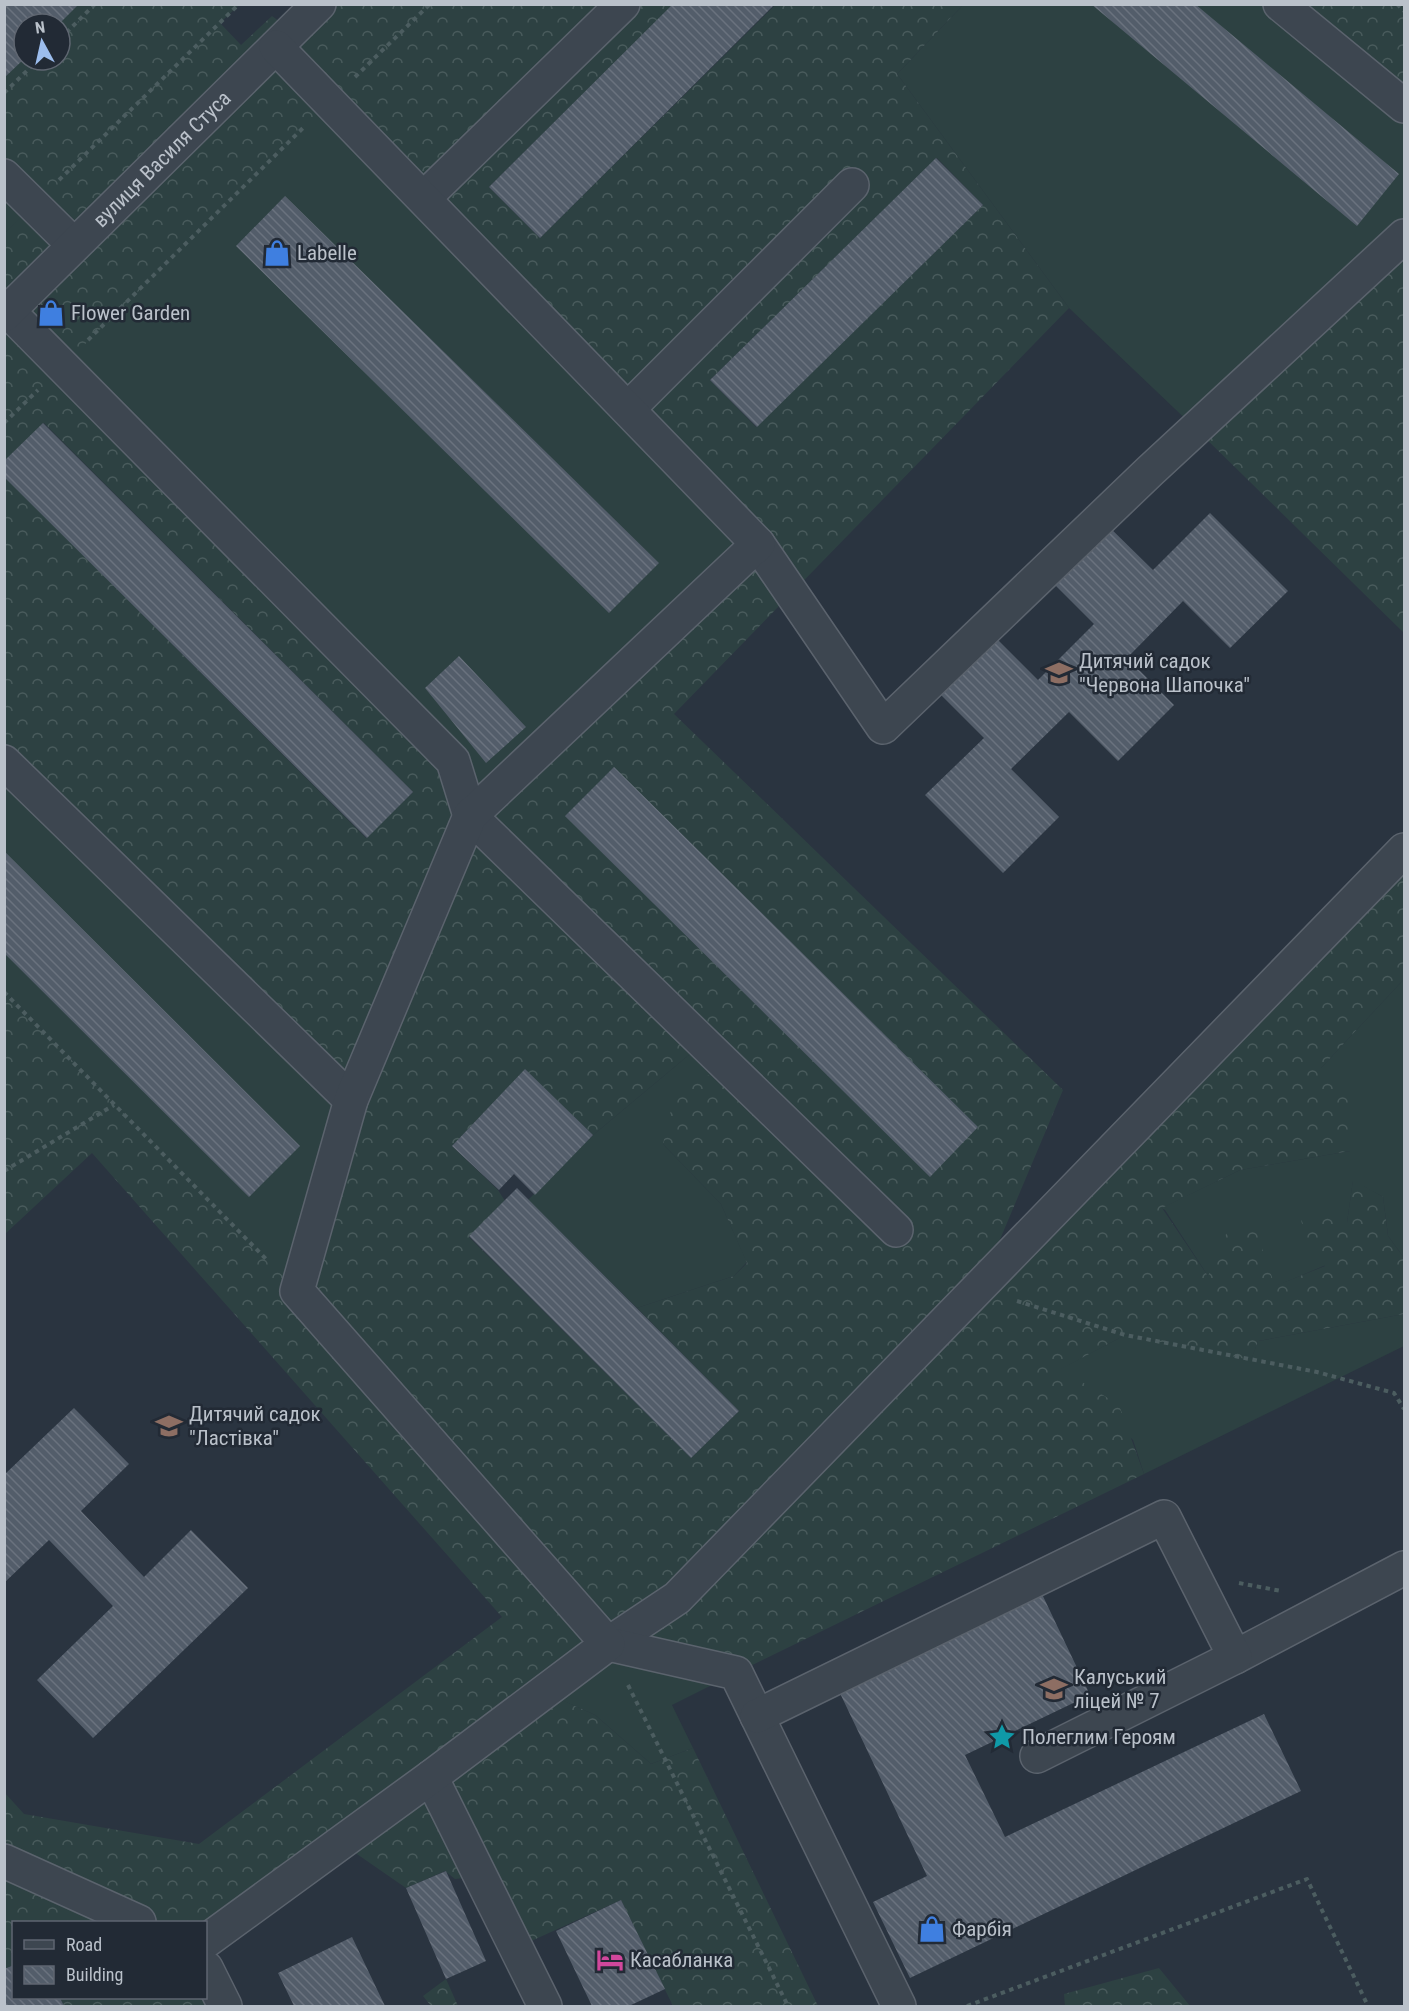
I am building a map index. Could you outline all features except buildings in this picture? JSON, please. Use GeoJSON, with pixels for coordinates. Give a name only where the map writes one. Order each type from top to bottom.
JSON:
{"type":"FeatureCollection","features":[{"type":"Feature","properties":{"kind":"street","name":"вулиця Василя Стуса"},"geometry":{"type":"LineString","coordinates":[[6,313],[319,4]]}},
{"type":"Feature","properties":{"kind":"street"},"geometry":{"type":"LineString","coordinates":[[424,198],[623,4]]}},
{"type":"Feature","properties":{"kind":"street"},"geometry":{"type":"LineString","coordinates":[[1280,4],[1404,106]]}},
{"type":"Feature","properties":{"kind":"street"},"geometry":{"type":"LineString","coordinates":[[276,47],[758,544],[883,727],[1150,471],[1404,236]]}},
{"type":"Feature","properties":{"kind":"street"},"geometry":{"type":"LineString","coordinates":[[4,176],[74,245]]}},
{"type":"Feature","properties":{"kind":"street"},"geometry":{"type":"LineString","coordinates":[[628,409],[852,185]]}},
{"type":"Feature","properties":{"kind":"street"},"geometry":{"type":"LineString","coordinates":[[6,313],[453,761],[471,816],[896,1230]]}},
{"type":"Feature","properties":{"kind":"street"},"geometry":{"type":"LineString","coordinates":[[758,544],[471,816],[351,1100],[297,1291],[608,1644],[736,1673],[899,2007]]}},
{"type":"Feature","properties":{"kind":"street"},"geometry":{"type":"LineString","coordinates":[[4,762],[351,1100]]}},
{"type":"Feature","properties":{"kind":"street"},"geometry":{"type":"LineString","coordinates":[[207,1940],[608,1644],[677,1598],[1404,850]]}},
{"type":"Feature","properties":{"kind":"street"},"geometry":{"type":"LineString","coordinates":[[757,1716],[1164,1517],[1235,1657]]}},
{"type":"Feature","properties":{"kind":"street"},"geometry":{"type":"LineString","coordinates":[[1037,1756],[1235,1657],[1404,1568]]}},
{"type":"Feature","properties":{"kind":"street"},"geometry":{"type":"LineString","coordinates":[[431,1777],[545,2007]]}},
{"type":"Feature","properties":{"kind":"street"},"geometry":{"type":"LineString","coordinates":[[4,1861],[135,1921]]}},
{"type":"Feature","properties":{"kind":"street"},"geometry":{"type":"LineString","coordinates":[[207,1970],[225,2007]]}},
{"type":"Feature","properties":{"kind":"path"},"geometry":{"type":"LineString","coordinates":[[72,27],[95,4]]}},
{"type":"Feature","properties":{"kind":"path"},"geometry":{"type":"LineString","coordinates":[[34,205],[239,4]]}},
{"type":"Feature","properties":{"kind":"path"},"geometry":{"type":"LineString","coordinates":[[4,423],[430,4]]}},
{"type":"Feature","properties":{"kind":"path"},"geometry":{"type":"LineString","coordinates":[[1397,4],[1404,10]]}},
{"type":"Feature","properties":{"kind":"path"},"geometry":{"type":"LineString","coordinates":[[4,93],[26,72]]}},
{"type":"Feature","properties":{"kind":"path"},"geometry":{"type":"LineString","coordinates":[[4,992],[297,1291]]}},
{"type":"Feature","properties":{"kind":"path"},"geometry":{"type":"LineString","coordinates":[[4,1171],[115,1104]]}},
{"type":"Feature","properties":{"kind":"path"},"geometry":{"type":"LineString","coordinates":[[979,1289],[1125,1335],[1317,1372],[1394,1393],[1404,1409]]}},
{"type":"Feature","properties":{"kind":"path"},"geometry":{"type":"LineString","coordinates":[[608,1644],[788,2007]]}},
{"type":"Feature","properties":{"kind":"path"},"geometry":{"type":"LineString","coordinates":[[967,2007],[1307,1879],[1368,2007]]}},
{"type":"Feature","properties":{"kind":"green space"},"geometry":{"type":"Polygon","coordinates":[[[5,5],[95,5],[72,27],[72,12],[12,12],[12,72],[26,72],[5,93],[5,5]]]}},
{"type":"Feature","properties":{"kind":"green space"},"geometry":{"type":"Polygon","coordinates":[[[95,5],[239,5],[220,23],[241,45],[272,16],[292,31],[319,5],[673,5],[489,187],[540,238],[775,5],[963,5],[897,74],[1069,308],[674,714],[1063,1090],[980,1287],[1404,850],[1404,979],[1321,1068],[1351,1095],[1350,1151],[1240,1170],[1162,1208],[1208,1276],[1230,1225],[1256,1230],[1275,1286],[1325,1266],[1308,1247],[1300,1216],[1333,1212],[1347,1223],[1353,1180],[1383,1197],[1388,1236],[1404,1258],[1404,1314],[1258,1341],[1251,1360],[1125,1335],[1061,1369],[1119,1405],[1144,1474],[736,1673],[608,1644],[544,1692],[595,1715],[651,1764],[693,1748],[818,2006],[673,2006],[621,1900],[516,1948],[480,1876],[455,1879],[445,1871],[406,1888],[341,1843],[207,1921],[12,1921],[12,1966],[5,1969],[5,1793],[24,1814],[199,1844],[502,1617],[92,1153],[5,1234],[5,992],[297,1290],[351,1100],[5,762],[5,477],[366,838],[413,792],[44,423],[5,461],[5,233],[33,205],[5,176],[5,93],[26,72],[72,72],[72,27],[95,5]],[[330,102],[62,367],[453,761],[470,816],[754,548],[330,102]],[[937,158],[710,380],[756,427],[983,205],[937,158]],[[703,1043],[593,1135],[525,1070],[452,1146],[498,1190],[505,1201],[469,1237],[691,1458],[739,1411],[637,1308],[734,1276],[747,1263],[721,1204],[663,1144],[675,1093],[726,1066],[703,1043]]]}},
{"type":"Feature","properties":{"kind":"green space"},"geometry":{"type":"Polygon","coordinates":[[[963,5],[1280,5],[1404,106],[1404,234],[1196,429],[1069,308],[897,74],[963,5]]]}},
{"type":"Feature","properties":{"kind":"green space"},"geometry":{"type":"Polygon","coordinates":[[[1280,5],[1404,5],[1404,106],[1280,5]]]}},
{"type":"Feature","properties":{"kind":"green space"},"geometry":{"type":"Polygon","coordinates":[[[330,101],[758,544],[470,816],[61,367],[330,101]]]}},
{"type":"Feature","properties":{"kind":"green space"},"geometry":{"type":"Polygon","coordinates":[[[5,176],[34,205],[5,233],[5,176]]]}},
{"type":"Feature","properties":{"kind":"green space"},"geometry":{"type":"Polygon","coordinates":[[[1404,236],[1404,633],[1196,429],[1404,236]]]}},
{"type":"Feature","properties":{"kind":"green space"},"geometry":{"type":"Polygon","coordinates":[[[4,762],[351,1100],[297,1291],[5,992],[4,762]]]}},
{"type":"Feature","properties":{"kind":"green space"},"geometry":{"type":"Polygon","coordinates":[[[1404,979],[1404,1258],[1388,1236],[1383,1197],[1353,1181],[1347,1223],[1326,1265],[1274,1287],[1208,1276],[1165,1210],[1161,1208],[1240,1170],[1350,1151],[1320,1069],[1404,979]]]}},
{"type":"Feature","properties":{"kind":"green space"},"geometry":{"type":"Polygon","coordinates":[[[703,1043],[727,1065],[663,1144],[721,1204],[747,1262],[734,1276],[637,1308],[528,1200],[593,1135],[703,1043]]]}},
{"type":"Feature","properties":{"kind":"green space"},"geometry":{"type":"Polygon","coordinates":[[[1404,1314],[1404,1346],[1144,1474],[1133,1440],[1060,1369],[1125,1335],[1251,1359],[1258,1341],[1404,1314]]]}},
{"type":"Feature","properties":{"kind":"green space"},"geometry":{"type":"Polygon","coordinates":[[[608,1644],[736,1673],[672,1705],[693,1748],[651,1764],[595,1715],[543,1692],[608,1644]]]}},
{"type":"Feature","properties":{"kind":"green space"},"geometry":{"type":"Polygon","coordinates":[[[1159,1968],[1190,2006],[1065,2006],[1064,1994],[1159,1968]]]}},
{"type":"Feature","properties":{"kind":"green space"},"geometry":{"type":"Polygon","coordinates":[[[446,1979],[458,2006],[431,2006],[423,1996],[446,1979]]]}},
{"type":"Feature","properties":{"kind":"green space"},"geometry":{"type":"Polygon","coordinates":[[[207,1998],[222,2006],[64,2006],[60,1999],[207,1998]]]}},
{"type":"Feature","properties":{"kind":"place","name":"Labelle"},"geometry":{"type":"Point","coordinates":[277,253]}},
{"type":"Feature","properties":{"kind":"place","name":"Flower Garden"},"geometry":{"type":"Point","coordinates":[51,313]}},
{"type":"Feature","properties":{"kind":"place","name":"Дитячий садок \"Червона Шапочка\""},"geometry":{"type":"Point","coordinates":[1059,673]}},
{"type":"Feature","properties":{"kind":"place","name":"Дитячий садок \"Ластівка\""},"geometry":{"type":"Point","coordinates":[169,1426]}},
{"type":"Feature","properties":{"kind":"place","name":"Калуський ліцей № 7"},"geometry":{"type":"Point","coordinates":[1054,1689]}},
{"type":"Feature","properties":{"kind":"place","name":"Полеглим Героям"},"geometry":{"type":"Point","coordinates":[1002,1737]}},
{"type":"Feature","properties":{"kind":"place","name":"Фарбія"},"geometry":{"type":"Point","coordinates":[932,1929]}},
{"type":"Feature","properties":{"kind":"place","name":"Касабланка"},"geometry":{"type":"Point","coordinates":[610,1960]}}]}
